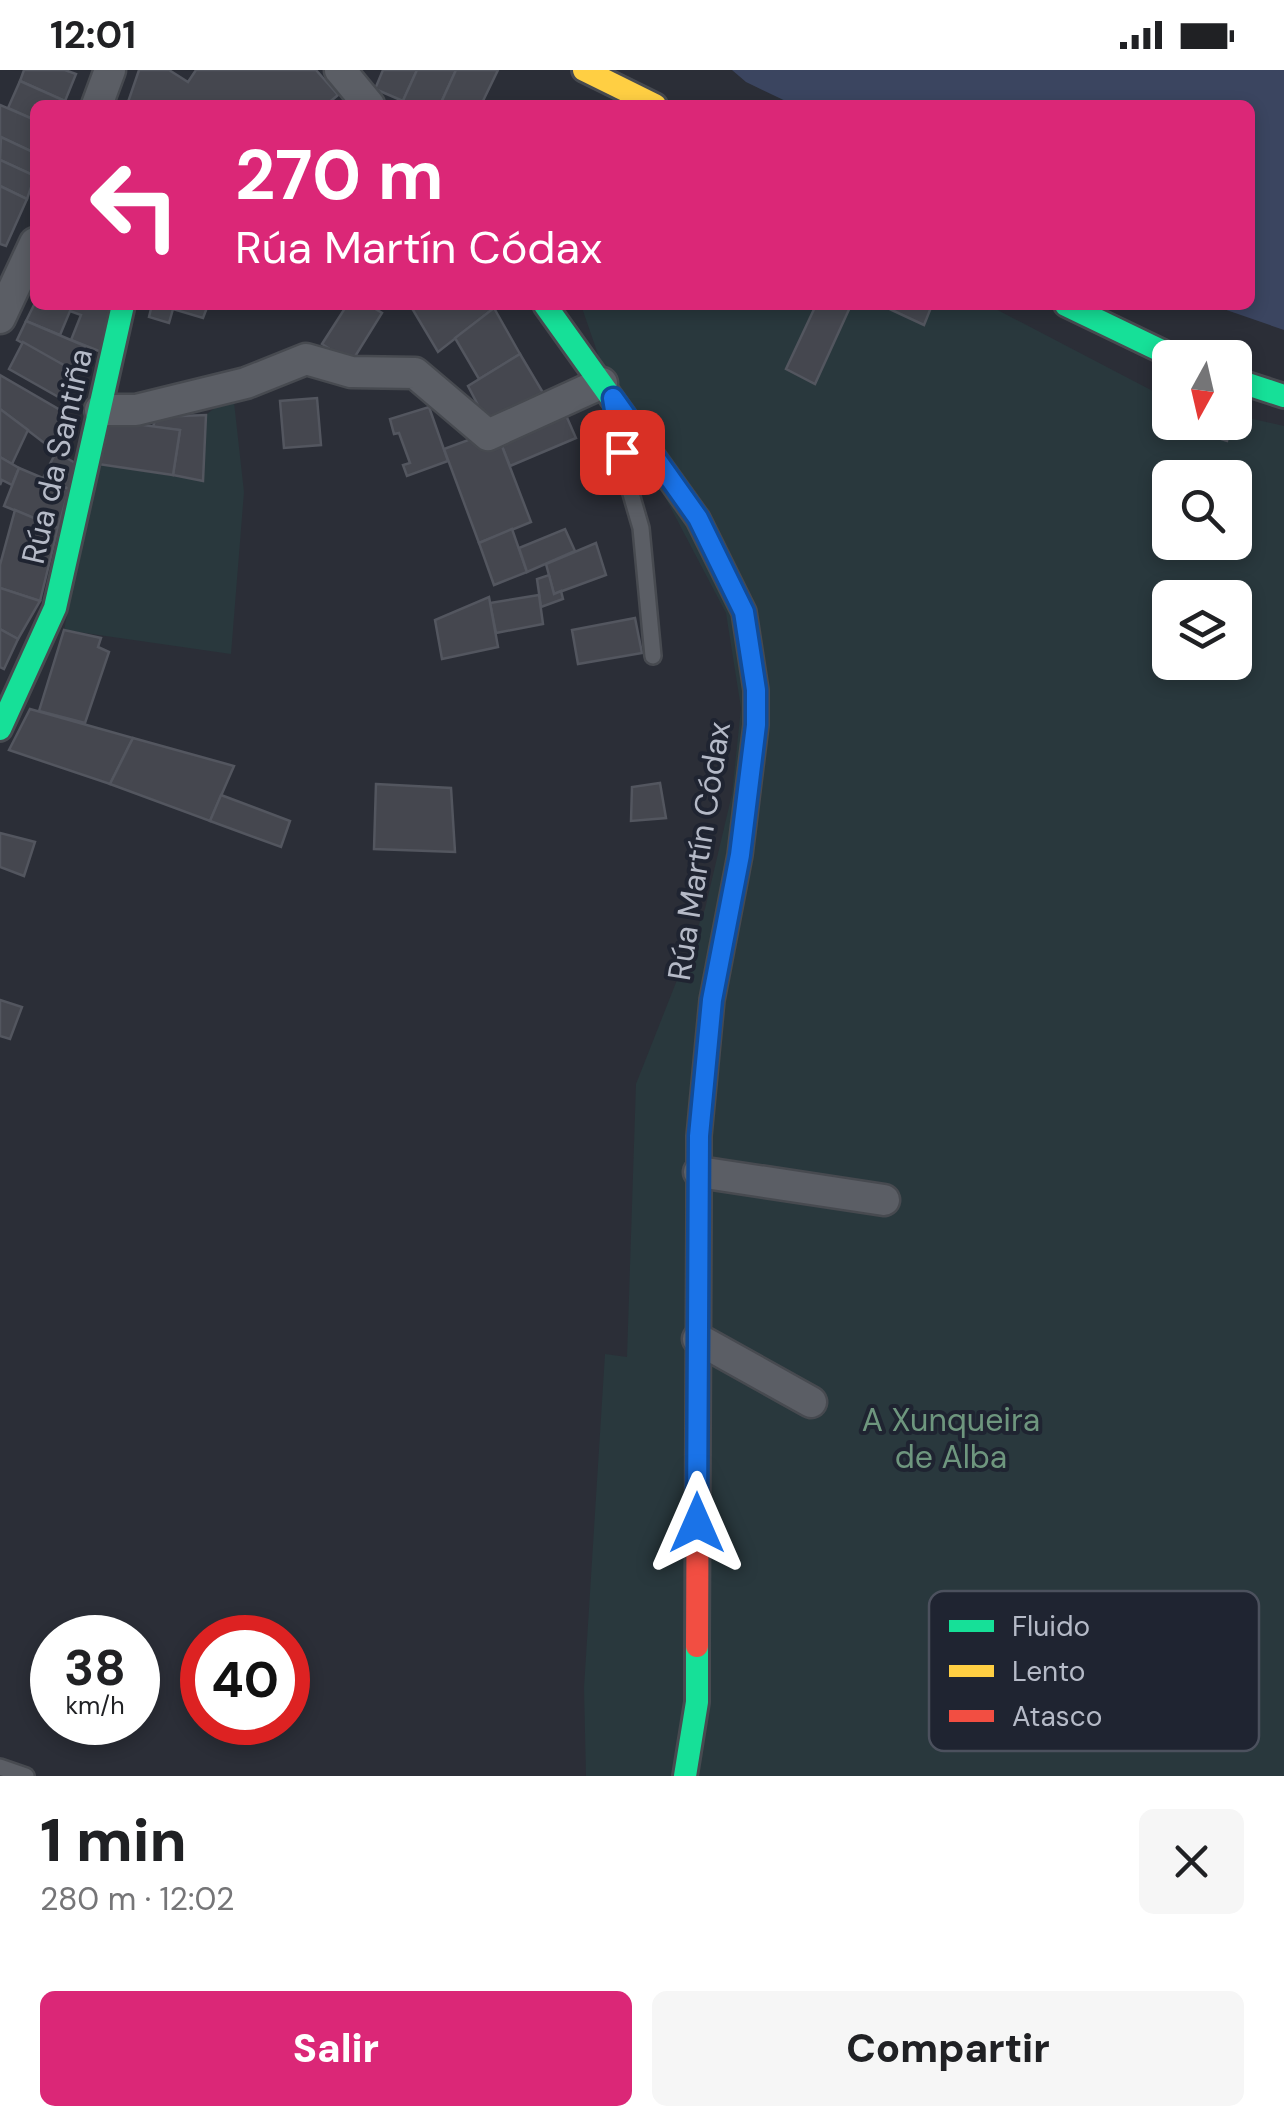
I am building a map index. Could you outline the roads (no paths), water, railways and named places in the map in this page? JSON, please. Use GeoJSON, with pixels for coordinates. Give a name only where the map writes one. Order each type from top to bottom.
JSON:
{"type":"FeatureCollection","features":[{"type":"Feature","properties":{"kind":"street"},"geometry":{"type":"LineString","coordinates":[[99,100],[110,70]]}},
{"type":"Feature","properties":{"kind":"street"},"geometry":{"type":"LineString","coordinates":[[340,70],[365,100]]}},
{"type":"Feature","properties":{"kind":"street"},"geometry":{"type":"LineString","coordinates":[[584,70],[606,94],[633,100]]}},
{"type":"Feature","properties":{"kind":"street"},"geometry":{"type":"LineString","coordinates":[[0,318],[30,254]]}},
{"type":"Feature","properties":{"kind":"street","name":"Rúa da Santiña"},"geometry":{"type":"LineString","coordinates":[[0,729],[54,608],[122,310]]}},
{"type":"Feature","properties":{"kind":"street","name":"Rúa Martín Códax"},"geometry":{"type":"LineString","coordinates":[[548,310],[608,390],[706,534],[744,612],[756,690],[756,725],[740,855],[712,1000],[699,1172],[697,1702],[684,1776]]}},
{"type":"Feature","properties":{"kind":"street"},"geometry":{"type":"LineString","coordinates":[[1076,310],[1152,346]]}},
{"type":"Feature","properties":{"kind":"street"},"geometry":{"type":"LineString","coordinates":[[100,410],[136,410],[246,383],[306,359],[350,372],[415,373],[488,436],[608,390]]}},
{"type":"Feature","properties":{"kind":"street"},"geometry":{"type":"LineString","coordinates":[[1252,386],[1284,396]]}},
{"type":"Feature","properties":{"kind":"street"},"geometry":{"type":"LineString","coordinates":[[699,1172],[884,1200]]}},
{"type":"Feature","properties":{"kind":"street"},"geometry":{"type":"LineString","coordinates":[[698,1339],[811,1402]]}},
{"type":"Feature","properties":{"kind":"lane","name":"Rúa Martín Códax"},"geometry":{"type":"LineString","coordinates":[[608,390],[640,528],[653,656]]}},
{"type":"Feature","properties":{"kind":"lane"},"geometry":{"type":"LineString","coordinates":[[0,1767],[26,1776]]}},
{"type":"Feature","properties":{"kind":"water"},"geometry":{"type":"Polygon","coordinates":[[[732,70],[1284,70],[1284,330],[1226,310],[1255,310],[1255,100],[784,100],[746,82],[732,70]]]}},
{"type":"Feature","properties":{"kind":"park label","name":"A Xunqueira de Alba"},"geometry":{"type":"Point","coordinates":[951,1438]}}]}
